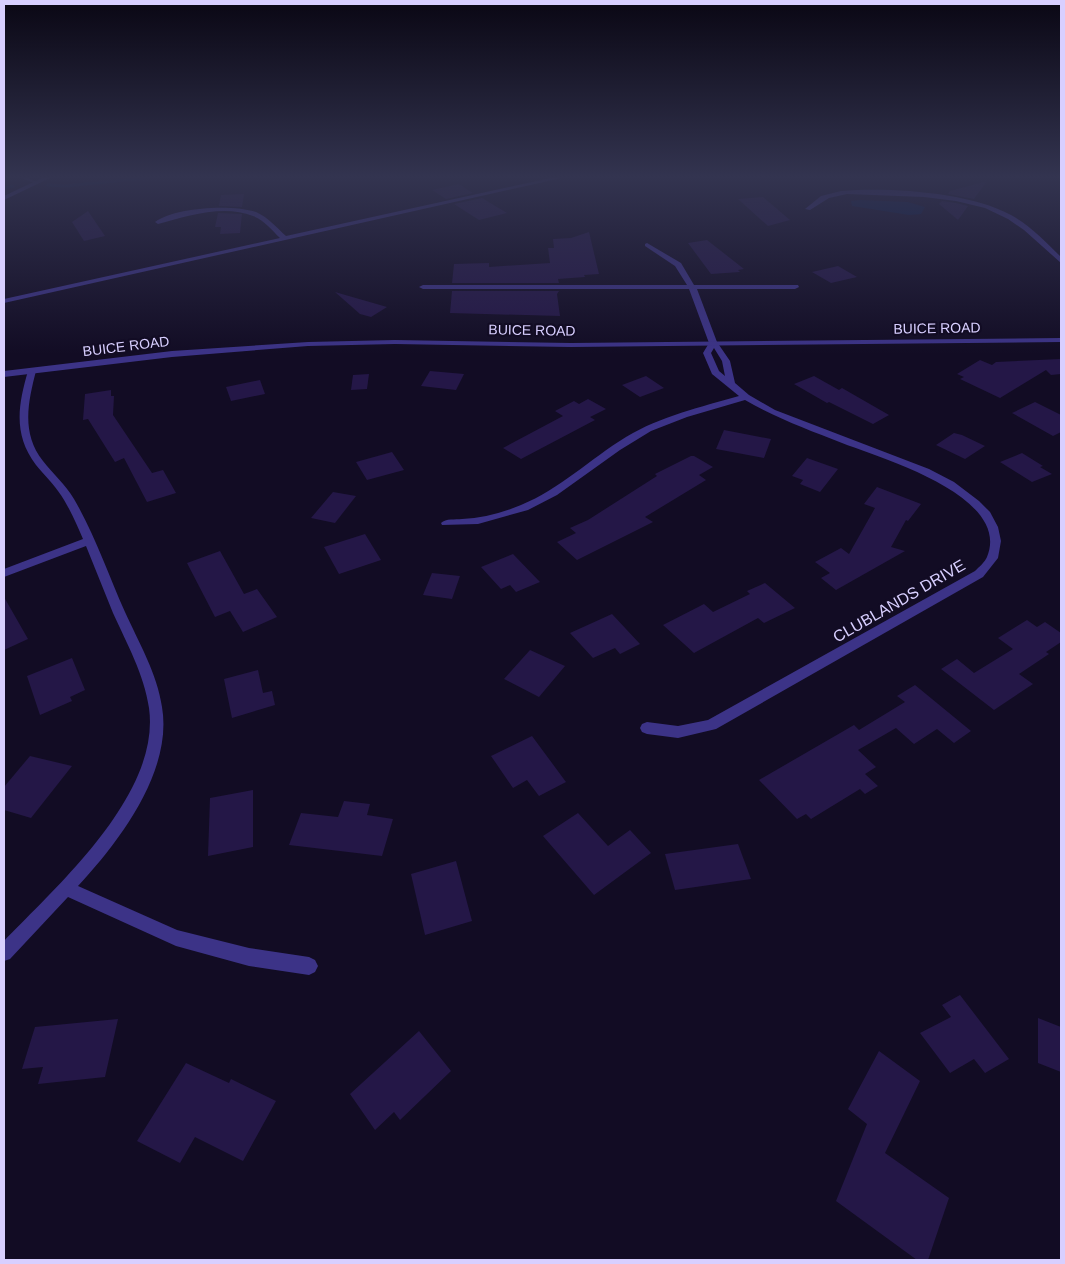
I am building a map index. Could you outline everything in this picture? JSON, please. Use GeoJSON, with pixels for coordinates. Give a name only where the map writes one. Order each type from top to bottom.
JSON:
{"type":"FeatureCollection","features":[{"type":"Feature","properties":{"kind":"street"},"geometry":{"type":"LineString","coordinates":[[282,236],[285,239]]}},
{"type":"Feature","properties":{"kind":"street"},"geometry":{"type":"LineString","coordinates":[[4,301],[299,236]]}},
{"type":"Feature","properties":{"kind":"street"},"geometry":{"type":"LineString","coordinates":[[1032,236],[1061,261]]}},
{"type":"Feature","properties":{"kind":"street","name":"CLUBLANDS DRIVE"},"geometry":{"type":"LineString","coordinates":[[647,245],[678,265],[692,286],[713,343],[722,351],[730,372],[731,384],[746,397],[772,412],[925,471],[953,485],[980,507],[991,523],[996,539],[993,557],[979,574],[712,725],[678,732],[647,728]]}},
{"type":"Feature","properties":{"kind":"street"},"geometry":{"type":"LineString","coordinates":[[423,286],[795,286]]}},
{"type":"Feature","properties":{"kind":"street","name":"BUICE ROAD"},"geometry":{"type":"LineString","coordinates":[[4,374],[172,354],[308,344],[395,342],[571,345],[1061,340]]}},
{"type":"Feature","properties":{"kind":"street"},"geometry":{"type":"LineString","coordinates":[[4,953],[113,831],[137,794],[155,750],[158,722],[151,685],[89,541],[66,494],[35,457],[24,435],[22,407],[32,371]]}},
{"type":"Feature","properties":{"kind":"street"},"geometry":{"type":"LineString","coordinates":[[446,523],[465,524],[486,521],[532,504],[565,486],[611,451],[648,429],[746,397]]}},
{"type":"Feature","properties":{"kind":"street"},"geometry":{"type":"LineString","coordinates":[[4,573],[89,541]]}},
{"type":"Feature","properties":{"kind":"street"},"geometry":{"type":"LineString","coordinates":[[64,888],[176,938],[249,957],[309,966]]}},
{"type":"Feature","properties":{"kind":"building"},"geometry":{"type":"Polygon","coordinates":[[[81,236],[105,236],[84,241],[81,236]]]}},
{"type":"Feature","properties":{"kind":"building"},"geometry":{"type":"Polygon","coordinates":[[[590,236],[599,274],[558,279],[559,283],[452,283],[454,264],[489,263],[489,267],[550,263],[548,248],[554,248],[553,239],[590,236]]]}},
{"type":"Feature","properties":{"kind":"building"},"geometry":{"type":"Polygon","coordinates":[[[707,240],[744,269],[738,270],[740,272],[711,274],[688,243],[707,240]]]}},
{"type":"Feature","properties":{"kind":"building"},"geometry":{"type":"Polygon","coordinates":[[[838,266],[857,277],[831,283],[812,272],[838,266]]]}},
{"type":"Feature","properties":{"kind":"building"},"geometry":{"type":"Polygon","coordinates":[[[452,291],[559,291],[557,294],[560,316],[450,313],[452,291]]]}},
{"type":"Feature","properties":{"kind":"building"},"geometry":{"type":"Polygon","coordinates":[[[335,292],[387,307],[371,317],[360,314],[335,292]]]}},
{"type":"Feature","properties":{"kind":"building"},"geometry":{"type":"Polygon","coordinates":[[[1061,359],[1061,374],[1051,375],[1046,370],[1000,398],[960,379],[964,377],[957,374],[980,360],[992,365],[996,362],[1061,359]]]}},
{"type":"Feature","properties":{"kind":"building"},"geometry":{"type":"Polygon","coordinates":[[[430,371],[464,374],[456,390],[421,386],[430,371]]]}},
{"type":"Feature","properties":{"kind":"building"},"geometry":{"type":"Polygon","coordinates":[[[369,374],[367,389],[351,390],[353,375],[369,374]]]}},
{"type":"Feature","properties":{"kind":"building"},"geometry":{"type":"Polygon","coordinates":[[[646,376],[664,388],[640,397],[622,385],[646,376]]]}},
{"type":"Feature","properties":{"kind":"building"},"geometry":{"type":"Polygon","coordinates":[[[814,376],[839,390],[842,388],[889,415],[873,424],[829,402],[827,403],[794,384],[814,376]]]}},
{"type":"Feature","properties":{"kind":"building"},"geometry":{"type":"Polygon","coordinates":[[[260,380],[265,394],[231,401],[226,387],[260,380]]]}},
{"type":"Feature","properties":{"kind":"building"},"geometry":{"type":"Polygon","coordinates":[[[111,390],[111,396],[114,396],[113,415],[152,473],[163,470],[176,493],[147,502],[124,458],[115,462],[88,419],[83,420],[85,394],[111,390]]]}},
{"type":"Feature","properties":{"kind":"building"},"geometry":{"type":"Polygon","coordinates":[[[588,399],[606,409],[590,417],[595,420],[521,459],[503,448],[563,416],[555,411],[574,401],[579,404],[588,399]]]}},
{"type":"Feature","properties":{"kind":"building"},"geometry":{"type":"Polygon","coordinates":[[[1035,402],[1061,415],[1061,432],[1053,436],[1012,413],[1035,402]]]}},
{"type":"Feature","properties":{"kind":"building"},"geometry":{"type":"Polygon","coordinates":[[[724,430],[771,439],[764,458],[716,449],[724,430]]]}},
{"type":"Feature","properties":{"kind":"building"},"geometry":{"type":"Polygon","coordinates":[[[954,433],[985,446],[965,459],[936,445],[954,433]]]}},
{"type":"Feature","properties":{"kind":"building"},"geometry":{"type":"Polygon","coordinates":[[[392,452],[404,470],[367,480],[356,462],[392,452]]]}},
{"type":"Feature","properties":{"kind":"building"},"geometry":{"type":"Polygon","coordinates":[[[1022,453],[1052,474],[1032,482],[1000,462],[1022,453]]]}},
{"type":"Feature","properties":{"kind":"building"},"geometry":{"type":"Polygon","coordinates":[[[691,456],[713,467],[699,475],[706,480],[645,517],[653,522],[577,560],[557,542],[576,533],[570,528],[588,520],[657,476],[655,474],[691,456]]]}},
{"type":"Feature","properties":{"kind":"building"},"geometry":{"type":"Polygon","coordinates":[[[807,458],[838,469],[820,492],[800,484],[803,480],[792,476],[807,458]]]}},
{"type":"Feature","properties":{"kind":"building"},"geometry":{"type":"Polygon","coordinates":[[[877,487],[921,504],[908,521],[906,520],[891,547],[905,551],[836,590],[821,578],[830,573],[815,562],[841,548],[849,554],[875,508],[864,504],[877,487]]]}},
{"type":"Feature","properties":{"kind":"building"},"geometry":{"type":"Polygon","coordinates":[[[333,492],[356,496],[335,523],[311,518],[333,492]]]}},
{"type":"Feature","properties":{"kind":"building"},"geometry":{"type":"Polygon","coordinates":[[[365,534],[381,560],[339,574],[324,547],[365,534]]]}},
{"type":"Feature","properties":{"kind":"building"},"geometry":{"type":"Polygon","coordinates":[[[220,551],[244,594],[257,589],[277,617],[243,632],[230,611],[215,617],[187,563],[220,551]]]}},
{"type":"Feature","properties":{"kind":"building"},"geometry":{"type":"Polygon","coordinates":[[[513,554],[540,582],[516,592],[510,585],[501,589],[481,567],[513,554]]]}},
{"type":"Feature","properties":{"kind":"building"},"geometry":{"type":"Polygon","coordinates":[[[432,573],[460,576],[452,599],[423,595],[432,573]]]}},
{"type":"Feature","properties":{"kind":"building"},"geometry":{"type":"Polygon","coordinates":[[[765,583],[795,608],[764,623],[758,618],[694,653],[663,625],[704,604],[713,612],[750,594],[747,591],[765,583]]]}},
{"type":"Feature","properties":{"kind":"building"},"geometry":{"type":"Polygon","coordinates":[[[4,597],[28,639],[4,650],[4,597]]]}},
{"type":"Feature","properties":{"kind":"building"},"geometry":{"type":"Polygon","coordinates":[[[612,614],[640,644],[620,654],[615,648],[593,658],[570,633],[612,614]]]}},
{"type":"Feature","properties":{"kind":"building"},"geometry":{"type":"Polygon","coordinates":[[[1027,620],[1037,627],[1045,622],[1061,633],[1061,642],[1046,652],[1049,654],[1019,674],[1033,684],[994,710],[941,669],[957,659],[974,673],[1013,649],[998,638],[1027,620]]]}},
{"type":"Feature","properties":{"kind":"building"},"geometry":{"type":"Polygon","coordinates":[[[530,650],[565,666],[539,697],[504,679],[530,650]]]}},
{"type":"Feature","properties":{"kind":"building"},"geometry":{"type":"Polygon","coordinates":[[[72,658],[85,690],[70,697],[72,701],[40,715],[27,676],[72,658]]]}},
{"type":"Feature","properties":{"kind":"building"},"geometry":{"type":"Polygon","coordinates":[[[258,670],[263,693],[272,691],[275,705],[232,718],[224,679],[258,670]]]}},
{"type":"Feature","properties":{"kind":"building"},"geometry":{"type":"Polygon","coordinates":[[[915,685],[971,731],[954,743],[937,729],[914,744],[896,728],[858,750],[876,767],[865,774],[878,786],[865,794],[860,789],[811,819],[806,814],[797,819],[759,780],[854,725],[859,730],[905,702],[897,696],[915,685]]]}},
{"type":"Feature","properties":{"kind":"building"},"geometry":{"type":"Polygon","coordinates":[[[532,736],[566,782],[539,796],[527,780],[513,788],[491,756],[532,736]]]}},
{"type":"Feature","properties":{"kind":"building"},"geometry":{"type":"Polygon","coordinates":[[[30,756],[72,766],[31,818],[4,810],[4,787],[30,756]]]}},
{"type":"Feature","properties":{"kind":"building"},"geometry":{"type":"Polygon","coordinates":[[[253,790],[253,847],[208,856],[210,798],[253,790]]]}},
{"type":"Feature","properties":{"kind":"building"},"geometry":{"type":"Polygon","coordinates":[[[344,801],[370,804],[367,815],[393,819],[382,856],[289,845],[301,813],[338,817],[344,801]]]}},
{"type":"Feature","properties":{"kind":"building"},"geometry":{"type":"Polygon","coordinates":[[[578,813],[608,846],[630,830],[651,853],[594,895],[543,836],[578,813]]]}},
{"type":"Feature","properties":{"kind":"building"},"geometry":{"type":"Polygon","coordinates":[[[738,844],[751,879],[675,890],[665,854],[738,844]]]}},
{"type":"Feature","properties":{"kind":"building"},"geometry":{"type":"Polygon","coordinates":[[[456,861],[472,921],[425,935],[411,874],[456,861]]]}},
{"type":"Feature","properties":{"kind":"building"},"geometry":{"type":"Polygon","coordinates":[[[960,995],[1009,1059],[985,1073],[974,1059],[950,1073],[920,1033],[951,1017],[942,1005],[960,995]]]}},
{"type":"Feature","properties":{"kind":"building"},"geometry":{"type":"Polygon","coordinates":[[[1038,1018],[1061,1027],[1061,1072],[1038,1063],[1038,1018]]]}},
{"type":"Feature","properties":{"kind":"building"},"geometry":{"type":"Polygon","coordinates":[[[118,1019],[105,1077],[38,1084],[43,1067],[22,1069],[35,1027],[118,1019]]]}},
{"type":"Feature","properties":{"kind":"building"},"geometry":{"type":"Polygon","coordinates":[[[419,1031],[451,1071],[400,1120],[394,1112],[375,1130],[350,1094],[419,1031]]]}},
{"type":"Feature","properties":{"kind":"building"},"geometry":{"type":"Polygon","coordinates":[[[879,1051],[920,1081],[885,1153],[949,1198],[928,1260],[917,1260],[836,1201],[867,1124],[848,1109],[879,1051]]]}},
{"type":"Feature","properties":{"kind":"building"},"geometry":{"type":"Polygon","coordinates":[[[186,1063],[229,1083],[231,1079],[276,1101],[243,1161],[195,1137],[180,1163],[137,1141],[186,1063]]]}}]}
